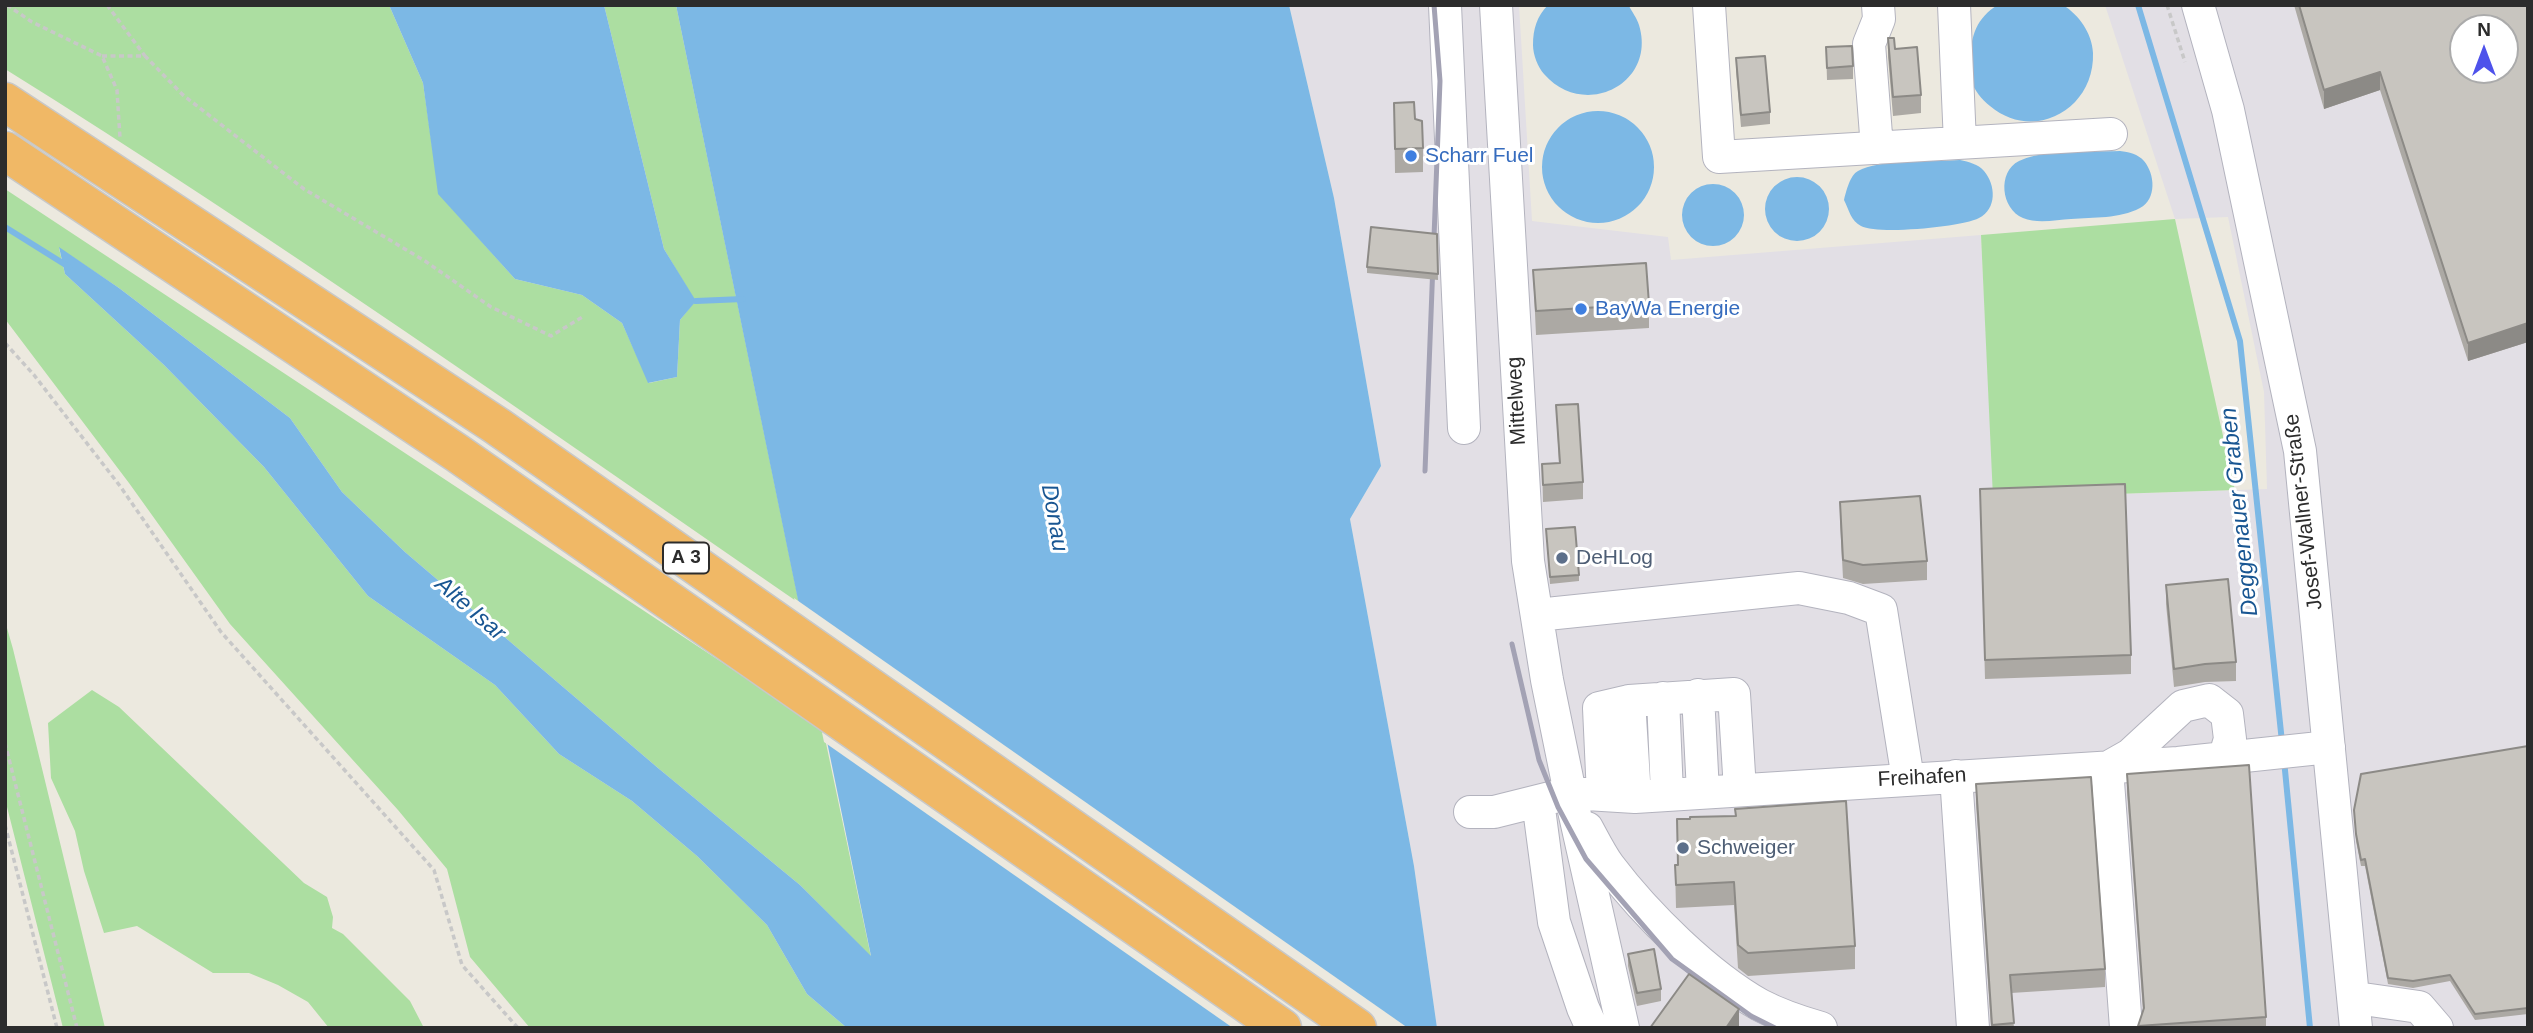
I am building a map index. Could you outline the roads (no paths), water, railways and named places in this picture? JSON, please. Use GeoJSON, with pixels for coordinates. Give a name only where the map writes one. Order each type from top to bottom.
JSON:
{"type":"FeatureCollection","features":[{"type":"Feature","properties":{"kind":"highway","name":"A 3"},"geometry":{"type":"LineString","coordinates":[[5,102],[497,426],[1357,1028]]}},
{"type":"Feature","properties":{"kind":"highway","name":"A 3"},"geometry":{"type":"LineString","coordinates":[[5,151],[457,453],[1282,1028]]}},
{"type":"Feature","properties":{"kind":"street"},"geometry":{"type":"LineString","coordinates":[[1445,5],[1464,428]]}},
{"type":"Feature","properties":{"kind":"street","name":"Mittelweg"},"geometry":{"type":"LineString","coordinates":[[1496,5],[1520,459],[1528,561],[1570,793],[1623,1028]]}},
{"type":"Feature","properties":{"kind":"street"},"geometry":{"type":"LineString","coordinates":[[1709,5],[1719,157],[2111,134]]}},
{"type":"Feature","properties":{"kind":"street"},"geometry":{"type":"LineString","coordinates":[[1877,148],[1869,44],[1879,19],[1878,5]]}},
{"type":"Feature","properties":{"kind":"street"},"geometry":{"type":"LineString","coordinates":[[1954,5],[1960,144]]}},
{"type":"Feature","properties":{"kind":"street","name":"Josef-Wallner-Straße"},"geometry":{"type":"LineString","coordinates":[[2198,5],[2228,110],[2301,451],[2356,1028]]}},
{"type":"Feature","properties":{"kind":"street"},"geometry":{"type":"LineString","coordinates":[[1537,615],[1799,588],[1849,598],[1881,610],[1908,779]]}},
{"type":"Feature","properties":{"kind":"street"},"geometry":{"type":"LineString","coordinates":[[1603,795],[1600,708],[1629,701],[1698,695],[1734,694],[1740,790]]}},
{"type":"Feature","properties":{"kind":"street"},"geometry":{"type":"LineString","coordinates":[[1698,695],[1703,792]]}},
{"type":"Feature","properties":{"kind":"street"},"geometry":{"type":"LineString","coordinates":[[1662,698],[1667,794]]}},
{"type":"Feature","properties":{"kind":"street"},"geometry":{"type":"LineString","coordinates":[[2126,1028],[2107,768],[2130,755],[2183,706],[2208,700],[2227,714],[2230,739],[2224,758]]}},
{"type":"Feature","properties":{"kind":"street"},"geometry":{"type":"LineString","coordinates":[[1629,701],[1635,797]]}},
{"type":"Feature","properties":{"kind":"street","name":"Freihafen"},"geometry":{"type":"LineString","coordinates":[[1470,812],[1494,812],[1570,793],[1635,797],[2107,768],[2329,747]]}},
{"type":"Feature","properties":{"kind":"street"},"geometry":{"type":"LineString","coordinates":[[1956,776],[1973,1028]]}},
{"type":"Feature","properties":{"kind":"street"},"geometry":{"type":"LineString","coordinates":[[1570,793],[1609,865],[1656,919],[1693,955],[1761,1006],[1821,1028]]}},
{"type":"Feature","properties":{"kind":"street"},"geometry":{"type":"LineString","coordinates":[[1538,801],[1554,922],[1592,1028]]}},
{"type":"Feature","properties":{"kind":"street"},"geometry":{"type":"LineString","coordinates":[[2353,995],[2419,1007],[2437,1028]]}},
{"type":"Feature","properties":{"kind":"water"},"geometry":{"type":"Polygon","coordinates":[[[389,5],[604,5],[664,249],[696,301],[680,320],[677,377],[648,383],[622,323],[582,295],[515,279],[438,194],[423,83],[389,5]]]}},
{"type":"Feature","properties":{"kind":"water","name":"Donau"},"geometry":{"type":"Polygon","coordinates":[[[676,5],[1289,5],[1334,198],[1381,466],[1350,519],[1414,866],[1437,1028],[847,1028],[807,994],[767,925],[697,856],[632,801],[559,754],[495,685],[368,596],[264,467],[164,365],[65,274],[59,247],[119,288],[290,418],[342,492],[405,552],[800,885],[871,956],[676,5]]]}},
{"type":"Feature","properties":{"kind":"water"},"geometry":{"type":"Polygon","coordinates":[[[1548,5],[1629,6],[1639,25],[1642,46],[1637,64],[1627,79],[1613,89],[1596,94],[1578,94],[1560,88],[1544,74],[1535,57],[1533,39],[1538,18],[1548,5]]]}},
{"type":"Feature","properties":{"kind":"water"},"geometry":{"type":"Polygon","coordinates":[[[1998,5],[2063,5],[2079,19],[2087,32],[2093,53],[2091,73],[2084,90],[2073,104],[2059,114],[2042,120],[2025,121],[2007,117],[1987,104],[1974,87],[1971,80],[1971,51],[1976,28],[1985,15],[1998,5]]]}},
{"type":"Feature","properties":{"kind":"water"},"geometry":{"type":"Polygon","coordinates":[[[1598,111],[1619,115],[1637,128],[1650,146],[1654,167],[1650,188],[1637,206],[1619,219],[1598,223],[1577,219],[1559,206],[1546,188],[1542,167],[1546,146],[1559,128],[1577,115],[1598,111]]]}},
{"type":"Feature","properties":{"kind":"water"},"geometry":{"type":"Polygon","coordinates":[[[2120,151],[2142,159],[2148,166],[2152,179],[2152,193],[2146,204],[2132,212],[2106,217],[2034,221],[2016,213],[2006,199],[2004,190],[2007,173],[2019,161],[2055,152],[2120,151]]]}},
{"type":"Feature","properties":{"kind":"water"},"geometry":{"type":"Polygon","coordinates":[[[1960,160],[1982,169],[1991,183],[1992,203],[1979,218],[1920,229],[1870,229],[1855,221],[1844,200],[1853,176],[1867,167],[1892,163],[1960,160]]]}},
{"type":"Feature","properties":{"kind":"water"},"geometry":{"type":"Polygon","coordinates":[[[1797,177],[1815,183],[1823,191],[1829,209],[1823,227],[1815,235],[1797,241],[1779,235],[1771,227],[1765,209],[1771,191],[1779,183],[1797,177]]]}},
{"type":"Feature","properties":{"kind":"water"},"geometry":{"type":"Polygon","coordinates":[[[1713,184],[1735,193],[1744,215],[1735,237],[1713,246],[1691,237],[1682,215],[1691,193],[1713,184]]]}},
{"type":"Feature","properties":{"kind":"waterway","name":"Deggenauer Graben"},"geometry":{"type":"LineString","coordinates":[[2138,5],[2240,341],[2282,742]]}},
{"type":"Feature","properties":{"kind":"waterway","name":"Alte Isar"},"geometry":{"type":"LineString","coordinates":[[5,227],[69,267]]}},
{"type":"Feature","properties":{"kind":"waterway"},"geometry":{"type":"LineString","coordinates":[[696,301],[743,299]]}},
{"type":"Feature","properties":{"kind":"waterway","name":"Deggenauer Graben"},"geometry":{"type":"LineString","coordinates":[[2284,760],[2310,1028]]}},
{"type":"Feature","properties":{"kind":"railway"},"geometry":{"type":"LineString","coordinates":[[1425,471],[1440,81],[1434,5]]}},
{"type":"Feature","properties":{"kind":"railway"},"geometry":{"type":"LineString","coordinates":[[1512,644],[1539,760],[1558,807],[1586,859],[1672,959],[1751,1016],[1775,1028]]}},
{"type":"Feature","properties":{"kind":"place","name":"Scharr Fuel"},"geometry":{"type":"Point","coordinates":[1411,156]}},
{"type":"Feature","properties":{"kind":"place","name":"BayWa Energie"},"geometry":{"type":"Point","coordinates":[1581,309]}},
{"type":"Feature","properties":{"kind":"place","name":"DeHLog"},"geometry":{"type":"Point","coordinates":[1562,558]}},
{"type":"Feature","properties":{"kind":"place","name":"Schweiger"},"geometry":{"type":"Point","coordinates":[1683,848]}}]}
